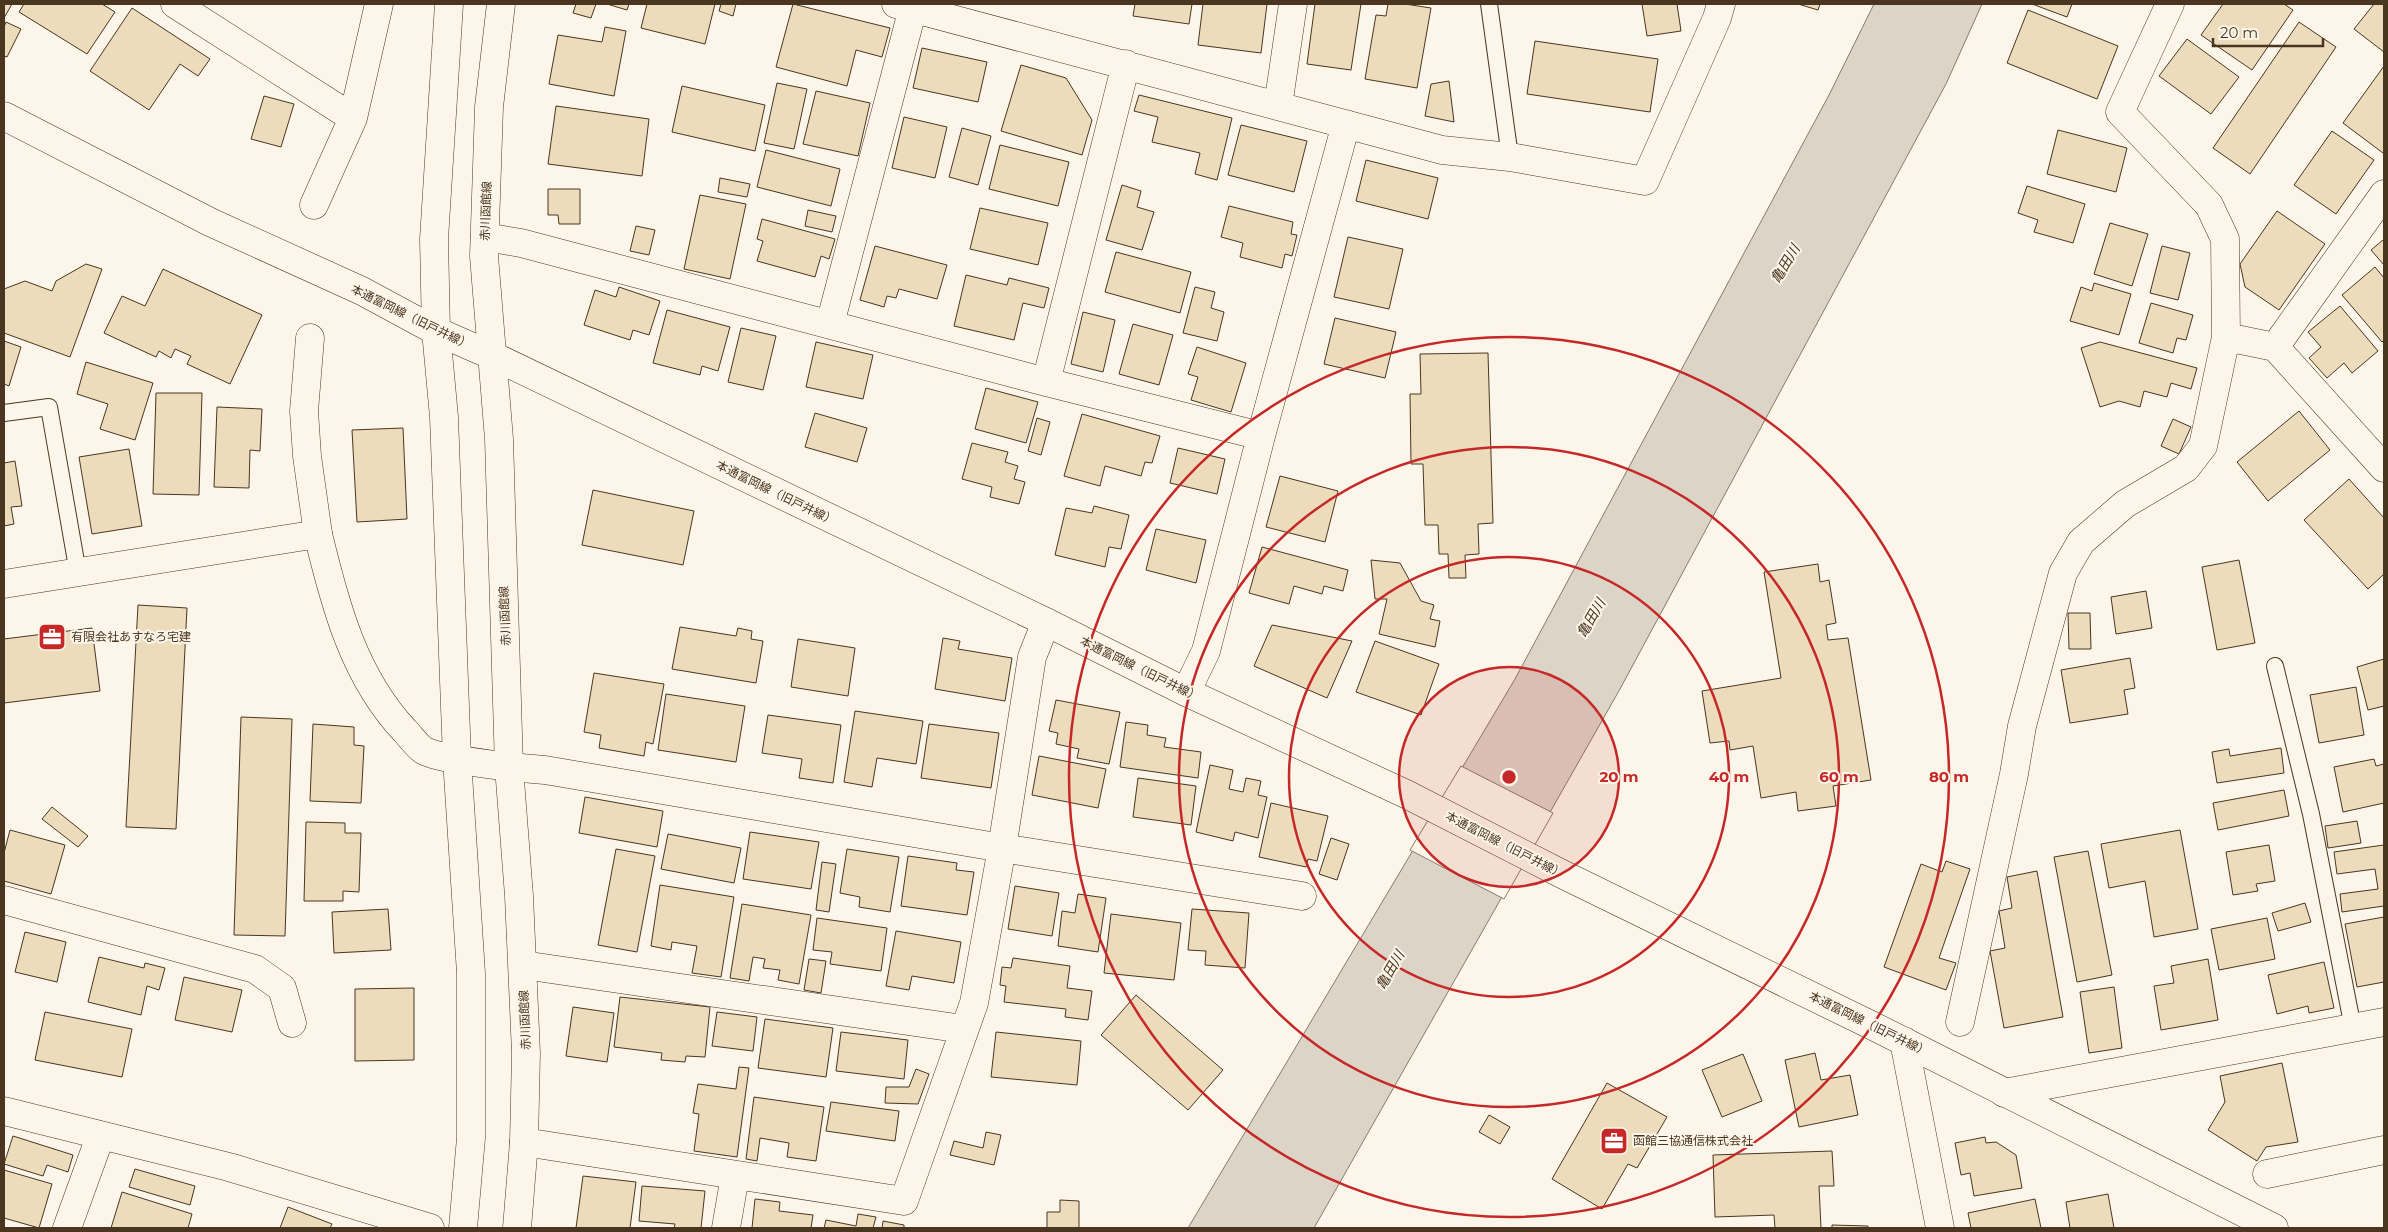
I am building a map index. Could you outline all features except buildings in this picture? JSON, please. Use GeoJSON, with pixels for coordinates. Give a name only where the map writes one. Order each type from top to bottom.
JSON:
{"type":"FeatureCollection","features":[{"type":"Feature","properties":{"kind":"street"},"geometry":{"type":"LineString","coordinates":[[175,4],[353,118]]}},
{"type":"Feature","properties":{"kind":"street"},"geometry":{"type":"LineString","coordinates":[[314,205],[353,118],[379,4]]}},
{"type":"Feature","properties":{"kind":"street"},"geometry":{"type":"LineString","coordinates":[[449,4],[434,240],[436,331],[444,418],[457,759],[471,974],[471,1138],[462,1228]]}},
{"type":"Feature","properties":{"kind":"street","name":"赤川函館線"},"geometry":{"type":"LineString","coordinates":[[501,4],[489,106],[484,256],[499,439],[509,767],[523,965],[526,1053],[524,1142],[517,1228]]}},
{"type":"Feature","properties":{"kind":"street"},"geometry":{"type":"LineString","coordinates":[[1278,106],[1293,4]]}},
{"type":"Feature","properties":{"kind":"street"},"geometry":{"type":"LineString","coordinates":[[830,324],[905,6],[1442,150],[1510,157],[1645,181],[1717,18],[1721,4]]}},
{"type":"Feature","properties":{"kind":"street"},"geometry":{"type":"LineString","coordinates":[[1960,1022],[2014,774],[2022,726],[2063,573],[2081,542],[2125,504],[2186,468],[2203,446],[2226,337],[2225,239],[2209,205],[2120,112],[2170,4]]}},
{"type":"Feature","properties":{"kind":"street"},"geometry":{"type":"LineString","coordinates":[[1046,382],[1126,64]]}},
{"type":"Feature","properties":{"kind":"street","name":"本通富岡線（旧戸井線）"},"geometry":{"type":"LineString","coordinates":[[4,116],[210,222],[362,292],[436,331],[493,356],[1046,622],[1186,692],[1406,794],[1562,874],[1904,1041],[2274,1228]]}},
{"type":"Feature","properties":{"kind":"street"},"geometry":{"type":"LineString","coordinates":[[1186,692],[1206,651],[1261,436],[1346,124]]}},
{"type":"Feature","properties":{"kind":"street"},"geometry":{"type":"LineString","coordinates":[[2275,347],[2384,194]]}},
{"type":"Feature","properties":{"kind":"street"},"geometry":{"type":"LineString","coordinates":[[485,237],[521,242],[1046,382],[1261,436]]}},
{"type":"Feature","properties":{"kind":"street"},"geometry":{"type":"LineString","coordinates":[[2226,337],[2275,347],[2384,468]]}},
{"type":"Feature","properties":{"kind":"street"},"geometry":{"type":"LineString","coordinates":[[310,338],[304,411],[307,456],[318,534],[334,601],[357,661],[376,693],[395,720],[423,750],[457,759],[545,770],[1002,848],[1302,896]]}},
{"type":"Feature","properties":{"kind":"street"},"geometry":{"type":"LineString","coordinates":[[4,584],[318,534]]}},
{"type":"Feature","properties":{"kind":"street"},"geometry":{"type":"LineString","coordinates":[[524,1142],[904,1201],[963,1029],[974,1003],[1002,848],[1032,657],[1046,622]]}},
{"type":"Feature","properties":{"kind":"street"},"geometry":{"type":"LineString","coordinates":[[4,900],[255,969],[282,988],[292,1023]]}},
{"type":"Feature","properties":{"kind":"street"},"geometry":{"type":"LineString","coordinates":[[523,965],[963,1029]]}},
{"type":"Feature","properties":{"kind":"street"},"geometry":{"type":"LineString","coordinates":[[2004,1093],[2384,1022]]}},
{"type":"Feature","properties":{"kind":"street"},"geometry":{"type":"LineString","coordinates":[[1904,1041],[1940,1228]]}},
{"type":"Feature","properties":{"kind":"street"},"geometry":{"type":"LineString","coordinates":[[4,1111],[100,1137],[229,1167],[430,1228]]}},
{"type":"Feature","properties":{"kind":"street"},"geometry":{"type":"LineString","coordinates":[[67,1228],[100,1137]]}},
{"type":"Feature","properties":{"kind":"street"},"geometry":{"type":"LineString","coordinates":[[2267,1174],[2384,1150]]}},
{"type":"Feature","properties":{"kind":"street"},"geometry":{"type":"LineString","coordinates":[[726,1228],[735,1176]]}},
{"type":"Feature","properties":{"kind":"lane"},"geometry":{"type":"LineString","coordinates":[[1489,4],[1510,157]]}},
{"type":"Feature","properties":{"kind":"lane"},"geometry":{"type":"LineString","coordinates":[[4,413],[49,407],[78,573]]}},
{"type":"Feature","properties":{"kind":"lane"},"geometry":{"type":"LineString","coordinates":[[2276,666],[2311,814],[2353,1028]]}},
{"type":"Feature","properties":{"kind":"water","name":"亀田川"},"geometry":{"type":"Polygon","coordinates":[[[1874,4],[1982,4],[1946,84],[1620,689],[1314,1228],[1188,1228],[1515,679],[1829,95],[1874,4]]]}},
{"type":"Feature","properties":{"kind":"pier"},"geometry":{"type":"Polygon","coordinates":[[[1461,766],[1553,813],[1504,899],[1410,850],[1461,766]]]}},
{"type":"Feature","properties":{"kind":"place","name":"有限会社あすなろ宅建"},"geometry":{"type":"Point","coordinates":[52,637]}},
{"type":"Feature","properties":{"kind":"place","name":"函館三協通信株式会社"},"geometry":{"type":"Point","coordinates":[1614,1141]}}]}
